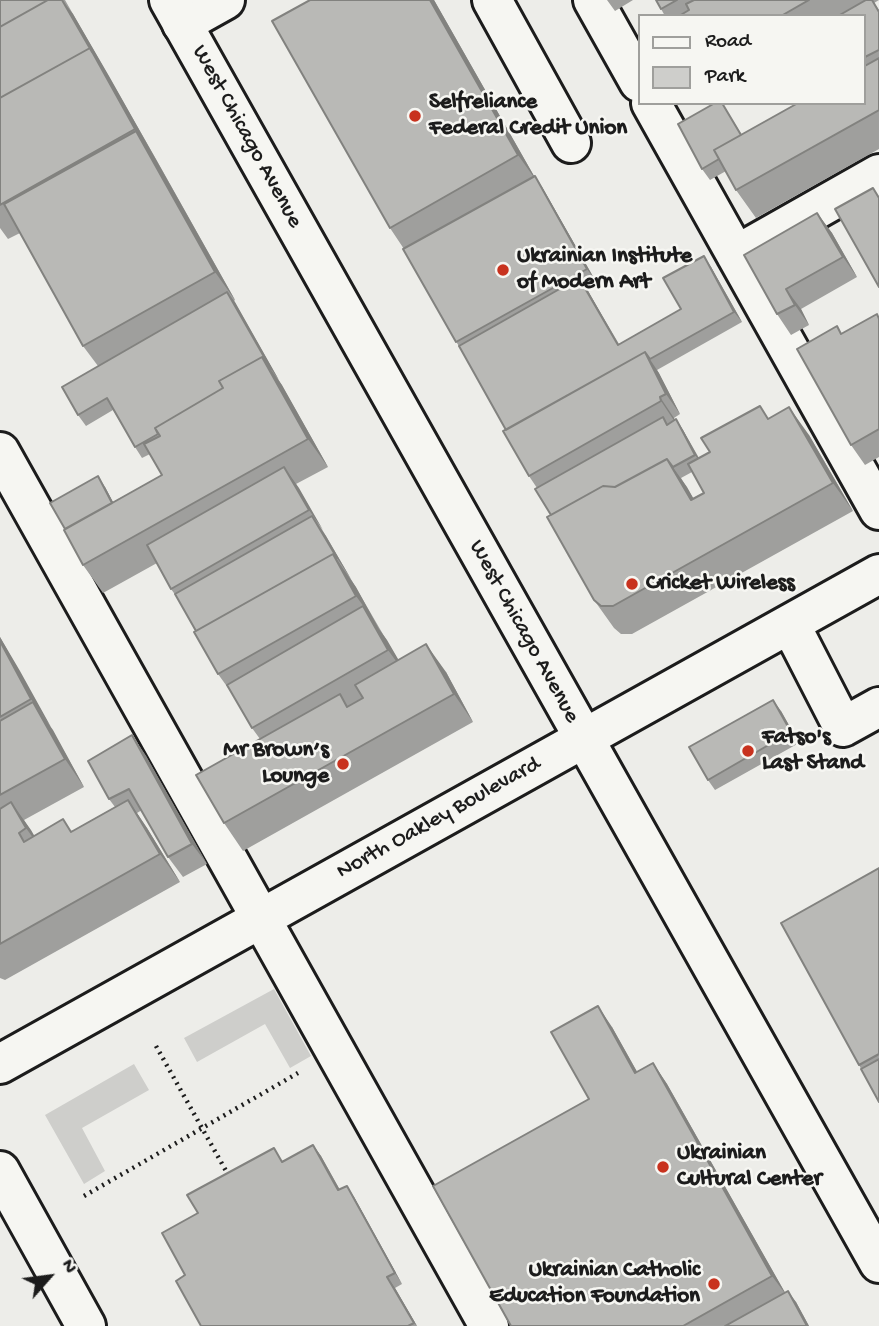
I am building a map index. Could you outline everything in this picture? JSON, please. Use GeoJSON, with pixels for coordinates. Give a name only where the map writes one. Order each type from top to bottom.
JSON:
{"type":"FeatureCollection","features":[{"type":"Feature","properties":{"kind":"main road"},"geometry":{"type":"LineString","coordinates":[[176,12],[225,0]]}},
{"type":"Feature","properties":{"kind":"main road"},"geometry":{"type":"LineString","coordinates":[[492,0],[570,143]]}},
{"type":"Feature","properties":{"kind":"main road"},"geometry":{"type":"LineString","coordinates":[[593,0],[638,80]]}},
{"type":"Feature","properties":{"kind":"main road","name":"West Chicago Avenue"},"geometry":{"type":"LineString","coordinates":[[176,12],[879,1263]]}},
{"type":"Feature","properties":{"kind":"main road"},"geometry":{"type":"LineString","coordinates":[[652,105],[879,510]]}},
{"type":"Feature","properties":{"kind":"main road"},"geometry":{"type":"LineString","coordinates":[[736,255],[879,174]]}},
{"type":"Feature","properties":{"kind":"main road"},"geometry":{"type":"LineString","coordinates":[[0,452],[489,1326]]}},
{"type":"Feature","properties":{"kind":"main road","name":"North Oakley Boulevard"},"geometry":{"type":"LineString","coordinates":[[0,1064],[879,574]]}},
{"type":"Feature","properties":{"kind":"main road"},"geometry":{"type":"LineString","coordinates":[[790,624],[843,727],[879,707]]}},
{"type":"Feature","properties":{"kind":"main road"},"geometry":{"type":"LineString","coordinates":[[0,1171],[86,1326]]}},
{"type":"Feature","properties":{"kind":"path"},"geometry":{"type":"LineString","coordinates":[[156,1046],[234,1185]]}},
{"type":"Feature","properties":{"kind":"path"},"geometry":{"type":"LineString","coordinates":[[84,1196],[293,1076]]}},
{"type":"Feature","properties":{"kind":"green space"},"geometry":{"type":"Polygon","coordinates":[[[274,989],[311,1056],[290,1068],[265,1024],[197,1062],[184,1038],[274,989]]]}},
{"type":"Feature","properties":{"kind":"green space"},"geometry":{"type":"Polygon","coordinates":[[[134,1064],[149,1090],[82,1128],[105,1171],[84,1184],[45,1115],[134,1064]]]}},
{"type":"Feature","properties":{"kind":"building"},"geometry":{"type":"Polygon","coordinates":[[[0,0],[48,0],[0,27],[0,0]]]}},
{"type":"Feature","properties":{"kind":"building"},"geometry":{"type":"Polygon","coordinates":[[[48,0],[62,0],[90,48],[0,98],[0,27],[48,0]]]}},
{"type":"Feature","properties":{"kind":"building","name":"Selfreliance Federal Credit Union"},"geometry":{"type":"Polygon","coordinates":[[[310,0],[430,0],[518,155],[390,228],[272,21],[310,0]]]}},
{"type":"Feature","properties":{"kind":"building"},"geometry":{"type":"Polygon","coordinates":[[[656,0],[677,0],[661,9],[656,0]]]}},
{"type":"Feature","properties":{"kind":"building"},"geometry":{"type":"Polygon","coordinates":[[[694,0],[809,0],[784,14],[682,14],[689,10],[686,4],[694,0]]]}},
{"type":"Feature","properties":{"kind":"building"},"geometry":{"type":"Polygon","coordinates":[[[866,0],[872,0],[879,12],[879,50],[865,57],[865,14],[842,14],[866,0]]]}},
{"type":"Feature","properties":{"kind":"building"},"geometry":{"type":"Polygon","coordinates":[[[90,48],[135,129],[0,205],[0,98],[90,48]]]}},
{"type":"Feature","properties":{"kind":"building"},"geometry":{"type":"Polygon","coordinates":[[[879,58],[879,110],[736,190],[714,150],[794,105],[865,105],[865,66],[879,58]]]}},
{"type":"Feature","properties":{"kind":"building"},"geometry":{"type":"Polygon","coordinates":[[[711,105],[723,105],[741,135],[714,150],[719,159],[702,169],[678,124],[711,105]]]}},
{"type":"Feature","properties":{"kind":"building"},"geometry":{"type":"Polygon","coordinates":[[[136,131],[215,272],[83,346],[4,204],[136,131]]]}},
{"type":"Feature","properties":{"kind":"building","name":"Ukrainian Institute of Modern Art"},"geometry":{"type":"Polygon","coordinates":[[[535,176],[587,269],[456,342],[403,249],[535,176]]]}},
{"type":"Feature","properties":{"kind":"building"},"geometry":{"type":"Polygon","coordinates":[[[873,188],[879,198],[879,287],[835,209],[873,188]]]}},
{"type":"Feature","properties":{"kind":"building"},"geometry":{"type":"Polygon","coordinates":[[[817,213],[843,257],[786,289],[795,305],[777,314],[744,255],[817,213]]]}},
{"type":"Feature","properties":{"kind":"building"},"geometry":{"type":"Polygon","coordinates":[[[704,256],[734,312],[650,359],[645,352],[506,430],[459,346],[579,278],[618,345],[681,309],[663,278],[704,256]]]}},
{"type":"Feature","properties":{"kind":"building"},"geometry":{"type":"Polygon","coordinates":[[[227,292],[271,369],[262,357],[219,381],[223,388],[155,428],[158,434],[135,447],[107,398],[78,415],[62,387],[227,292]]]}},
{"type":"Feature","properties":{"kind":"building"},"geometry":{"type":"Polygon","coordinates":[[[877,314],[879,429],[851,445],[797,349],[837,326],[841,334],[877,314]]]}},
{"type":"Feature","properties":{"kind":"building"},"geometry":{"type":"Polygon","coordinates":[[[645,352],[666,394],[660,397],[661,401],[529,476],[503,431],[645,352]]]}},
{"type":"Feature","properties":{"kind":"building"},"geometry":{"type":"Polygon","coordinates":[[[262,357],[308,439],[83,565],[64,530],[162,475],[144,444],[160,436],[155,428],[223,388],[219,381],[262,357]]]}},
{"type":"Feature","properties":{"kind":"building"},"geometry":{"type":"Polygon","coordinates":[[[760,406],[768,419],[789,407],[833,483],[613,606],[601,606],[594,600],[547,517],[603,486],[615,487],[667,459],[691,500],[704,493],[688,464],[710,452],[701,438],[760,406]]]}},
{"type":"Feature","properties":{"kind":"building"},"geometry":{"type":"Polygon","coordinates":[[[663,417],[667,425],[676,419],[695,455],[673,467],[667,459],[615,487],[603,486],[551,515],[535,489],[663,417]]]}},
{"type":"Feature","properties":{"kind":"building"},"geometry":{"type":"Polygon","coordinates":[[[284,467],[309,510],[171,589],[147,545],[284,467]]]}},
{"type":"Feature","properties":{"kind":"building"},"geometry":{"type":"Polygon","coordinates":[[[98,476],[112,503],[65,529],[50,503],[98,476]]]}},
{"type":"Feature","properties":{"kind":"building"},"geometry":{"type":"Polygon","coordinates":[[[312,516],[337,558],[333,554],[196,631],[175,594],[312,516]]]}},
{"type":"Feature","properties":{"kind":"building"},"geometry":{"type":"Polygon","coordinates":[[[333,554],[356,596],[218,674],[194,632],[333,554]]]}},
{"type":"Feature","properties":{"kind":"building"},"geometry":{"type":"Polygon","coordinates":[[[363,606],[388,650],[252,728],[227,685],[363,606]]]}},
{"type":"Feature","properties":{"kind":"building"},"geometry":{"type":"Polygon","coordinates":[[[0,644],[31,699],[0,717],[0,644]]]}},
{"type":"Feature","properties":{"kind":"building"},"geometry":{"type":"Polygon","coordinates":[[[426,644],[454,694],[224,823],[196,775],[340,694],[347,707],[363,698],[355,685],[426,644]]]}},
{"type":"Feature","properties":{"kind":"building","name":"Fatso's Last Stand"},"geometry":{"type":"Polygon","coordinates":[[[773,700],[791,732],[708,780],[689,747],[773,700]]]}},
{"type":"Feature","properties":{"kind":"building"},"geometry":{"type":"Polygon","coordinates":[[[33,702],[65,759],[0,795],[0,721],[33,702]]]}},
{"type":"Feature","properties":{"kind":"building"},"geometry":{"type":"Polygon","coordinates":[[[132,735],[192,844],[168,857],[129,789],[109,799],[88,761],[132,735]]]}},
{"type":"Feature","properties":{"kind":"building"},"geometry":{"type":"Polygon","coordinates":[[[128,800],[160,854],[0,944],[0,809],[11,802],[26,828],[19,833],[24,842],[63,819],[71,832],[128,800]]]}},
{"type":"Feature","properties":{"kind":"building"},"geometry":{"type":"Polygon","coordinates":[[[879,868],[879,1054],[859,1065],[781,923],[879,868]]]}},
{"type":"Feature","properties":{"kind":"building"},"geometry":{"type":"Polygon","coordinates":[[[598,1006],[635,1073],[653,1063],[772,1276],[683,1326],[511,1326],[433,1186],[589,1099],[551,1032],[598,1006]]]}},
{"type":"Feature","properties":{"kind":"building"},"geometry":{"type":"Polygon","coordinates":[[[879,1059],[879,1102],[861,1069],[879,1059]]]}},
{"type":"Feature","properties":{"kind":"building"},"geometry":{"type":"Polygon","coordinates":[[[313,1145],[338,1190],[347,1186],[395,1273],[387,1277],[414,1323],[408,1326],[201,1326],[176,1281],[185,1275],[162,1233],[198,1213],[187,1195],[274,1148],[282,1162],[313,1145]]]}},
{"type":"Feature","properties":{"kind":"building"},"geometry":{"type":"Polygon","coordinates":[[[788,1291],[807,1326],[725,1326],[788,1291]]]}},
{"type":"Feature","properties":{"kind":"place","name":"Selfreliance Federal Credit Union"},"geometry":{"type":"Point","coordinates":[415,116]}},
{"type":"Feature","properties":{"kind":"place","name":"Ukrainian Institute of Modern Art"},"geometry":{"type":"Point","coordinates":[503,270]}},
{"type":"Feature","properties":{"kind":"place","name":"Cricket Wireless"},"geometry":{"type":"Point","coordinates":[632,584]}},
{"type":"Feature","properties":{"kind":"place","name":"Fatso's Last Stand"},"geometry":{"type":"Point","coordinates":[748,751]}},
{"type":"Feature","properties":{"kind":"place","name":"Mr Brown’s Lounge"},"geometry":{"type":"Point","coordinates":[343,764]}},
{"type":"Feature","properties":{"kind":"place","name":"Ukrainian Cultural Center"},"geometry":{"type":"Point","coordinates":[663,1167]}},
{"type":"Feature","properties":{"kind":"place","name":"Ukrainian Catholic Education Foundation"},"geometry":{"type":"Point","coordinates":[714,1284]}}]}
